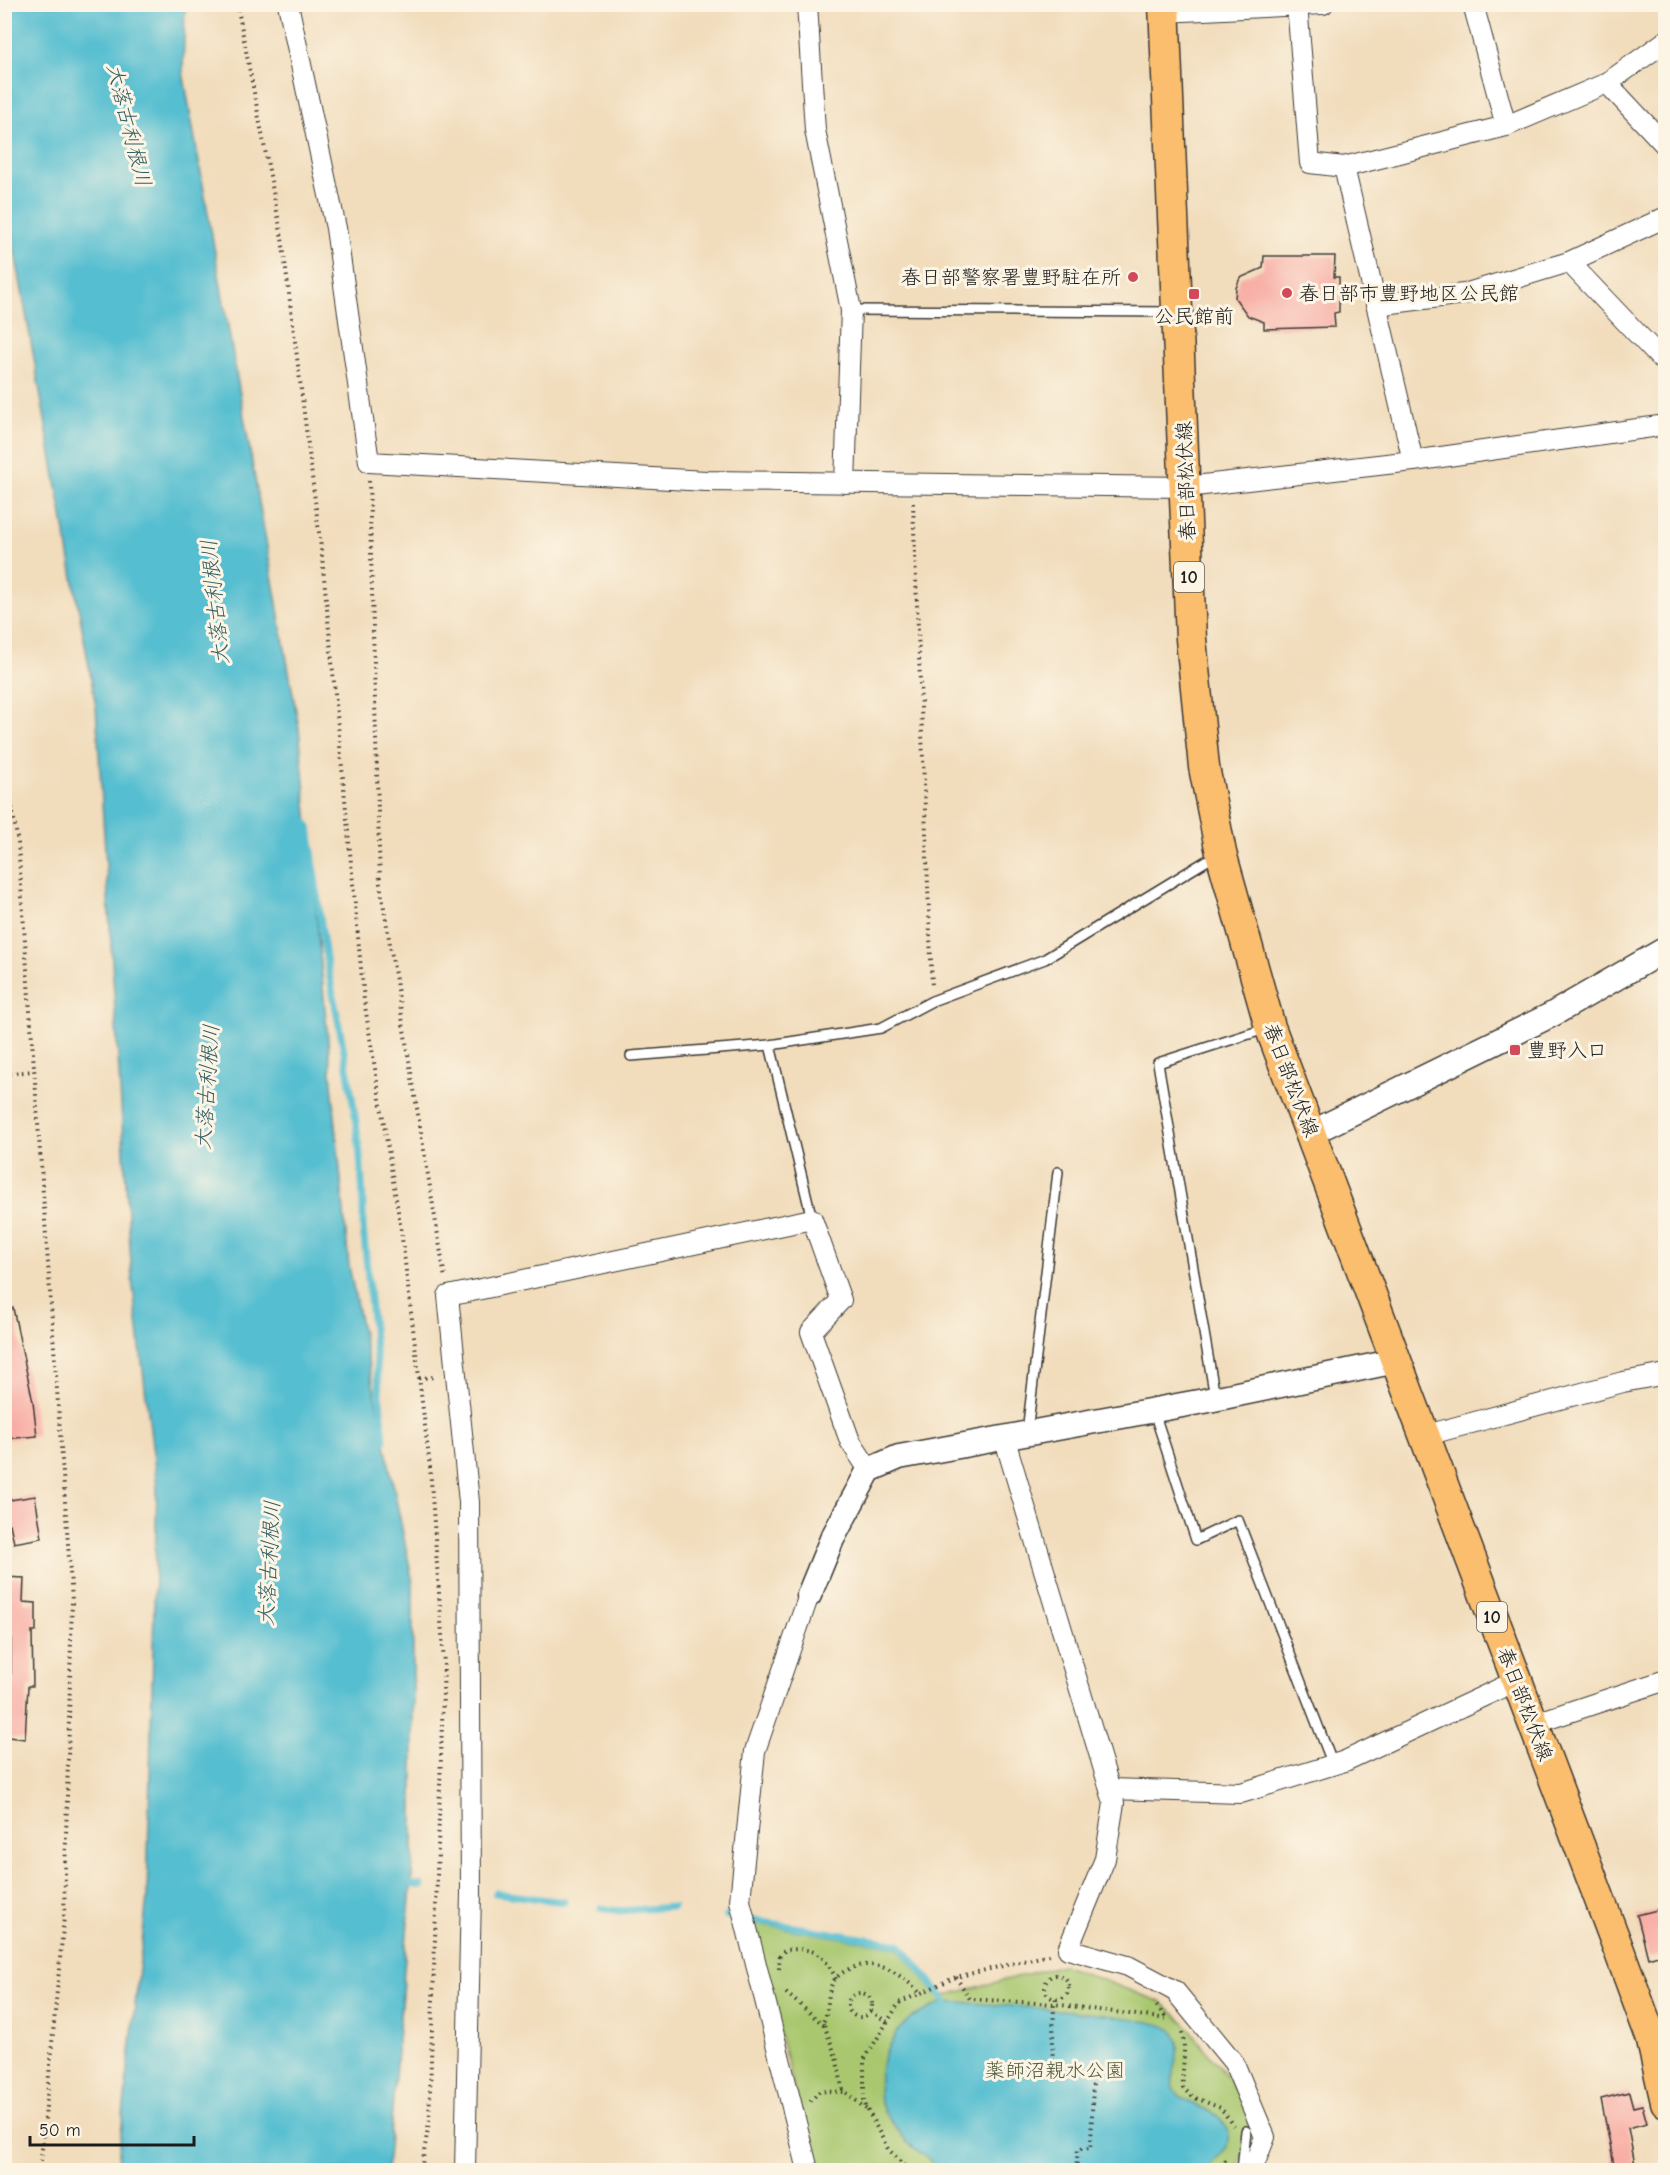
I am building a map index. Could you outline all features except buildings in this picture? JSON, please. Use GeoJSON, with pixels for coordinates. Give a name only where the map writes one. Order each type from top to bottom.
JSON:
{"type":"FeatureCollection","features":[{"type":"Feature","properties":{"kind":"main road","name":"春日部松伏線"},"geometry":{"type":"LineString","coordinates":[[1164,8],[1179,312],[1191,639],[1204,767],[1221,853],[1270,1027],[1651,2037],[1665,2102]]}},
{"type":"Feature","properties":{"kind":"street"},"geometry":{"type":"LineString","coordinates":[[288,4],[336,228],[369,462],[706,481],[1186,487],[1413,461],[1665,425]]}},
{"type":"Feature","properties":{"kind":"street"},"geometry":{"type":"LineString","coordinates":[[807,4],[815,130],[851,310],[845,483]]}},
{"type":"Feature","properties":{"kind":"street"},"geometry":{"type":"LineString","coordinates":[[1164,8],[1323,4]]}},
{"type":"Feature","properties":{"kind":"street"},"geometry":{"type":"LineString","coordinates":[[1473,4],[1506,126]]}},
{"type":"Feature","properties":{"kind":"street"},"geometry":{"type":"LineString","coordinates":[[1298,6],[1310,163],[1344,166],[1506,126],[1607,84],[1665,41]]}},
{"type":"Feature","properties":{"kind":"street"},"geometry":{"type":"LineString","coordinates":[[1607,84],[1665,146]]}},
{"type":"Feature","properties":{"kind":"street"},"geometry":{"type":"LineString","coordinates":[[1344,166],[1413,461]]}},
{"type":"Feature","properties":{"kind":"street"},"geometry":{"type":"LineString","coordinates":[[1376,305],[1464,294],[1569,262],[1665,218]]}},
{"type":"Feature","properties":{"kind":"street"},"geometry":{"type":"LineString","coordinates":[[1569,262],[1665,364]]}},
{"type":"Feature","properties":{"kind":"street"},"geometry":{"type":"LineString","coordinates":[[1311,1133],[1553,1014],[1665,949]]}},
{"type":"Feature","properties":{"kind":"street"},"geometry":{"type":"LineString","coordinates":[[465,2170],[471,1893],[469,1502],[448,1296],[812,1219],[841,1300],[811,1332],[850,1441],[869,1470]]}},
{"type":"Feature","properties":{"kind":"street"},"geometry":{"type":"LineString","coordinates":[[808,2170],[741,1904],[755,1751],[809,1595],[832,1539],[869,1470],[899,1456],[1153,1410],[1396,1361]]}},
{"type":"Feature","properties":{"kind":"street"},"geometry":{"type":"LineString","coordinates":[[1424,1436],[1623,1382],[1665,1374]]}},
{"type":"Feature","properties":{"kind":"street"},"geometry":{"type":"LineString","coordinates":[[1015,1435],[1114,1803],[1105,1859],[1068,1949],[1128,1966],[1175,1991],[1234,2063],[1265,2137],[1252,2170]]}},
{"type":"Feature","properties":{"kind":"street"},"geometry":{"type":"LineString","coordinates":[[1533,1724],[1665,1680]]}},
{"type":"Feature","properties":{"kind":"street"},"geometry":{"type":"LineString","coordinates":[[1110,1789],[1241,1793],[1334,1765],[1516,1681]]}},
{"type":"Feature","properties":{"kind":"lane"},"geometry":{"type":"LineString","coordinates":[[851,310],[1179,312]]}},
{"type":"Feature","properties":{"kind":"lane"},"geometry":{"type":"LineString","coordinates":[[630,1056],[770,1045],[881,1028],[932,1001],[1045,959],[1221,853]]}},
{"type":"Feature","properties":{"kind":"lane"},"geometry":{"type":"LineString","coordinates":[[1215,1398],[1158,1063],[1270,1027]]}},
{"type":"Feature","properties":{"kind":"lane"},"geometry":{"type":"LineString","coordinates":[[770,1045],[812,1219]]}},
{"type":"Feature","properties":{"kind":"lane"},"geometry":{"type":"LineString","coordinates":[[1015,1435],[1058,1172]]}},
{"type":"Feature","properties":{"kind":"lane"},"geometry":{"type":"LineString","coordinates":[[1153,1410],[1196,1540],[1238,1520],[1334,1765]]}},
{"type":"Feature","properties":{"kind":"lane"},"geometry":{"type":"LineString","coordinates":[[1242,2170],[1246,2131]]}},
{"type":"Feature","properties":{"kind":"path"},"geometry":{"type":"LineString","coordinates":[[237,4],[282,237],[322,556],[364,1000],[401,1230],[430,1467],[444,1663],[429,2122],[421,2170]]}},
{"type":"Feature","properties":{"kind":"path"},"geometry":{"type":"LineString","coordinates":[[369,462],[380,884],[448,1296]]}},
{"type":"Feature","properties":{"kind":"path"},"geometry":{"type":"LineString","coordinates":[[912,484],[932,1001]]}},
{"type":"Feature","properties":{"kind":"path"},"geometry":{"type":"LineString","coordinates":[[4,760],[18,843],[72,1600],[64,1917],[40,2170]]}},
{"type":"Feature","properties":{"kind":"path"},"geometry":{"type":"LineString","coordinates":[[4,1074],[33,1071]]}},
{"type":"Feature","properties":{"kind":"path"},"geometry":{"type":"LineString","coordinates":[[781,1976],[780,1956],[785,1950],[805,1948],[818,1952],[830,1966],[836,1978]]}},
{"type":"Feature","properties":{"kind":"path"},"geometry":{"type":"LineString","coordinates":[[909,2170],[888,2149],[864,2103],[864,2060],[899,2003],[956,1977],[1068,1949]]}},
{"type":"Feature","properties":{"kind":"path"},"geometry":{"type":"LineString","coordinates":[[844,2092],[836,2057],[824,2025],[831,1988],[836,1978],[852,1967],[871,1963],[892,1971],[920,1993]]}},
{"type":"Feature","properties":{"kind":"path"},"geometry":{"type":"LineString","coordinates":[[1055,1975],[1063,1977],[1069,1986],[1064,1997],[1056,1999],[1049,1996],[1045,1990],[1046,1982],[1055,1975]]}},
{"type":"Feature","properties":{"kind":"path"},"geometry":{"type":"LineString","coordinates":[[1145,1975],[1142,1989],[1173,2023]]}},
{"type":"Feature","properties":{"kind":"path"},"geometry":{"type":"LineString","coordinates":[[956,1977],[970,1999],[1054,2004],[1167,2018]]}},
{"type":"Feature","properties":{"kind":"path"},"geometry":{"type":"LineString","coordinates":[[785,1990],[787,1996],[824,2025]]}},
{"type":"Feature","properties":{"kind":"path"},"geometry":{"type":"LineString","coordinates":[[857,1994],[865,1994],[872,2003],[871,2011],[866,2016],[854,2016],[849,2010],[849,2002],[857,1994]]}},
{"type":"Feature","properties":{"kind":"path"},"geometry":{"type":"LineString","coordinates":[[1056,1999],[1052,2072],[1093,2079],[1091,2148],[1078,2149],[1077,2170]]}},
{"type":"Feature","properties":{"kind":"path"},"geometry":{"type":"LineString","coordinates":[[871,2011],[887,2022]]}},
{"type":"Feature","properties":{"kind":"path"},"geometry":{"type":"LineString","coordinates":[[1178,2029],[1183,2034],[1186,2048],[1181,2074],[1183,2088],[1193,2097],[1221,2108],[1233,2126],[1233,2135]]}},
{"type":"Feature","properties":{"kind":"path"},"geometry":{"type":"LineString","coordinates":[[800,2136],[809,2122],[810,2100],[820,2091],[844,2092],[868,2111]]}},
{"type":"Feature","properties":{"kind":"path"},"geometry":{"type":"LineString","coordinates":[[1216,2170],[1227,2160],[1230,2152]]}},
{"type":"Feature","properties":{"kind":"green space","name":"薬師沼親水公園"},"geometry":{"type":"Polygon","coordinates":[[[750,1923],[897,1947],[939,1997],[1062,1965],[1161,2002],[1184,2022],[1229,2079],[1248,2110],[1251,2138],[1236,2170],[816,2170],[750,1923]]]}},
{"type":"Feature","properties":{"kind":"water","name":"大落古利根川"},"geometry":{"type":"Polygon","coordinates":[[[4,5],[185,5],[183,72],[299,728],[349,1266],[413,1583],[413,1863],[387,2170],[117,2170],[147,1897],[157,1486],[132,1280],[96,706],[5,196],[4,5]]]}},
{"type":"Feature","properties":{"kind":"water"},"geometry":{"type":"Polygon","coordinates":[[[946,2001],[1028,2007],[1135,2019],[1159,2024],[1172,2030],[1178,2043],[1173,2072],[1174,2087],[1182,2098],[1213,2113],[1220,2119],[1229,2132],[1227,2147],[1206,2170],[941,2170],[907,2142],[884,2112],[879,2096],[880,2073],[884,2056],[897,2031],[913,2017],[946,2001]]]}},
{"type":"Feature","properties":{"kind":"waterway"},"geometry":{"type":"LineString","coordinates":[[304,820],[309,827],[324,946],[357,1127],[363,1194],[363,1227],[384,1441]]}},
{"type":"Feature","properties":{"kind":"waterway"},"geometry":{"type":"LineString","coordinates":[[403,1883],[422,1886]]}},
{"type":"Feature","properties":{"kind":"waterway"},"geometry":{"type":"LineString","coordinates":[[495,1893],[564,1902]]}},
{"type":"Feature","properties":{"kind":"waterway"},"geometry":{"type":"LineString","coordinates":[[601,1908],[619,1911],[673,1907]]}},
{"type":"Feature","properties":{"kind":"waterway"},"geometry":{"type":"LineString","coordinates":[[727,1916],[899,1944],[946,2001]]}},
{"type":"Feature","properties":{"kind":"place","name":"春日部警察署豊野駐在所"},"geometry":{"type":"Point","coordinates":[1133,277]}},
{"type":"Feature","properties":{"kind":"place","name":"春日部市豊野地区公民館"},"geometry":{"type":"Point","coordinates":[1287,293]}},
{"type":"Feature","properties":{"kind":"place","name":"公民館前"},"geometry":{"type":"Point","coordinates":[1194,294]}},
{"type":"Feature","properties":{"kind":"place","name":"豊野入口"},"geometry":{"type":"Point","coordinates":[1515,1050]}}]}
